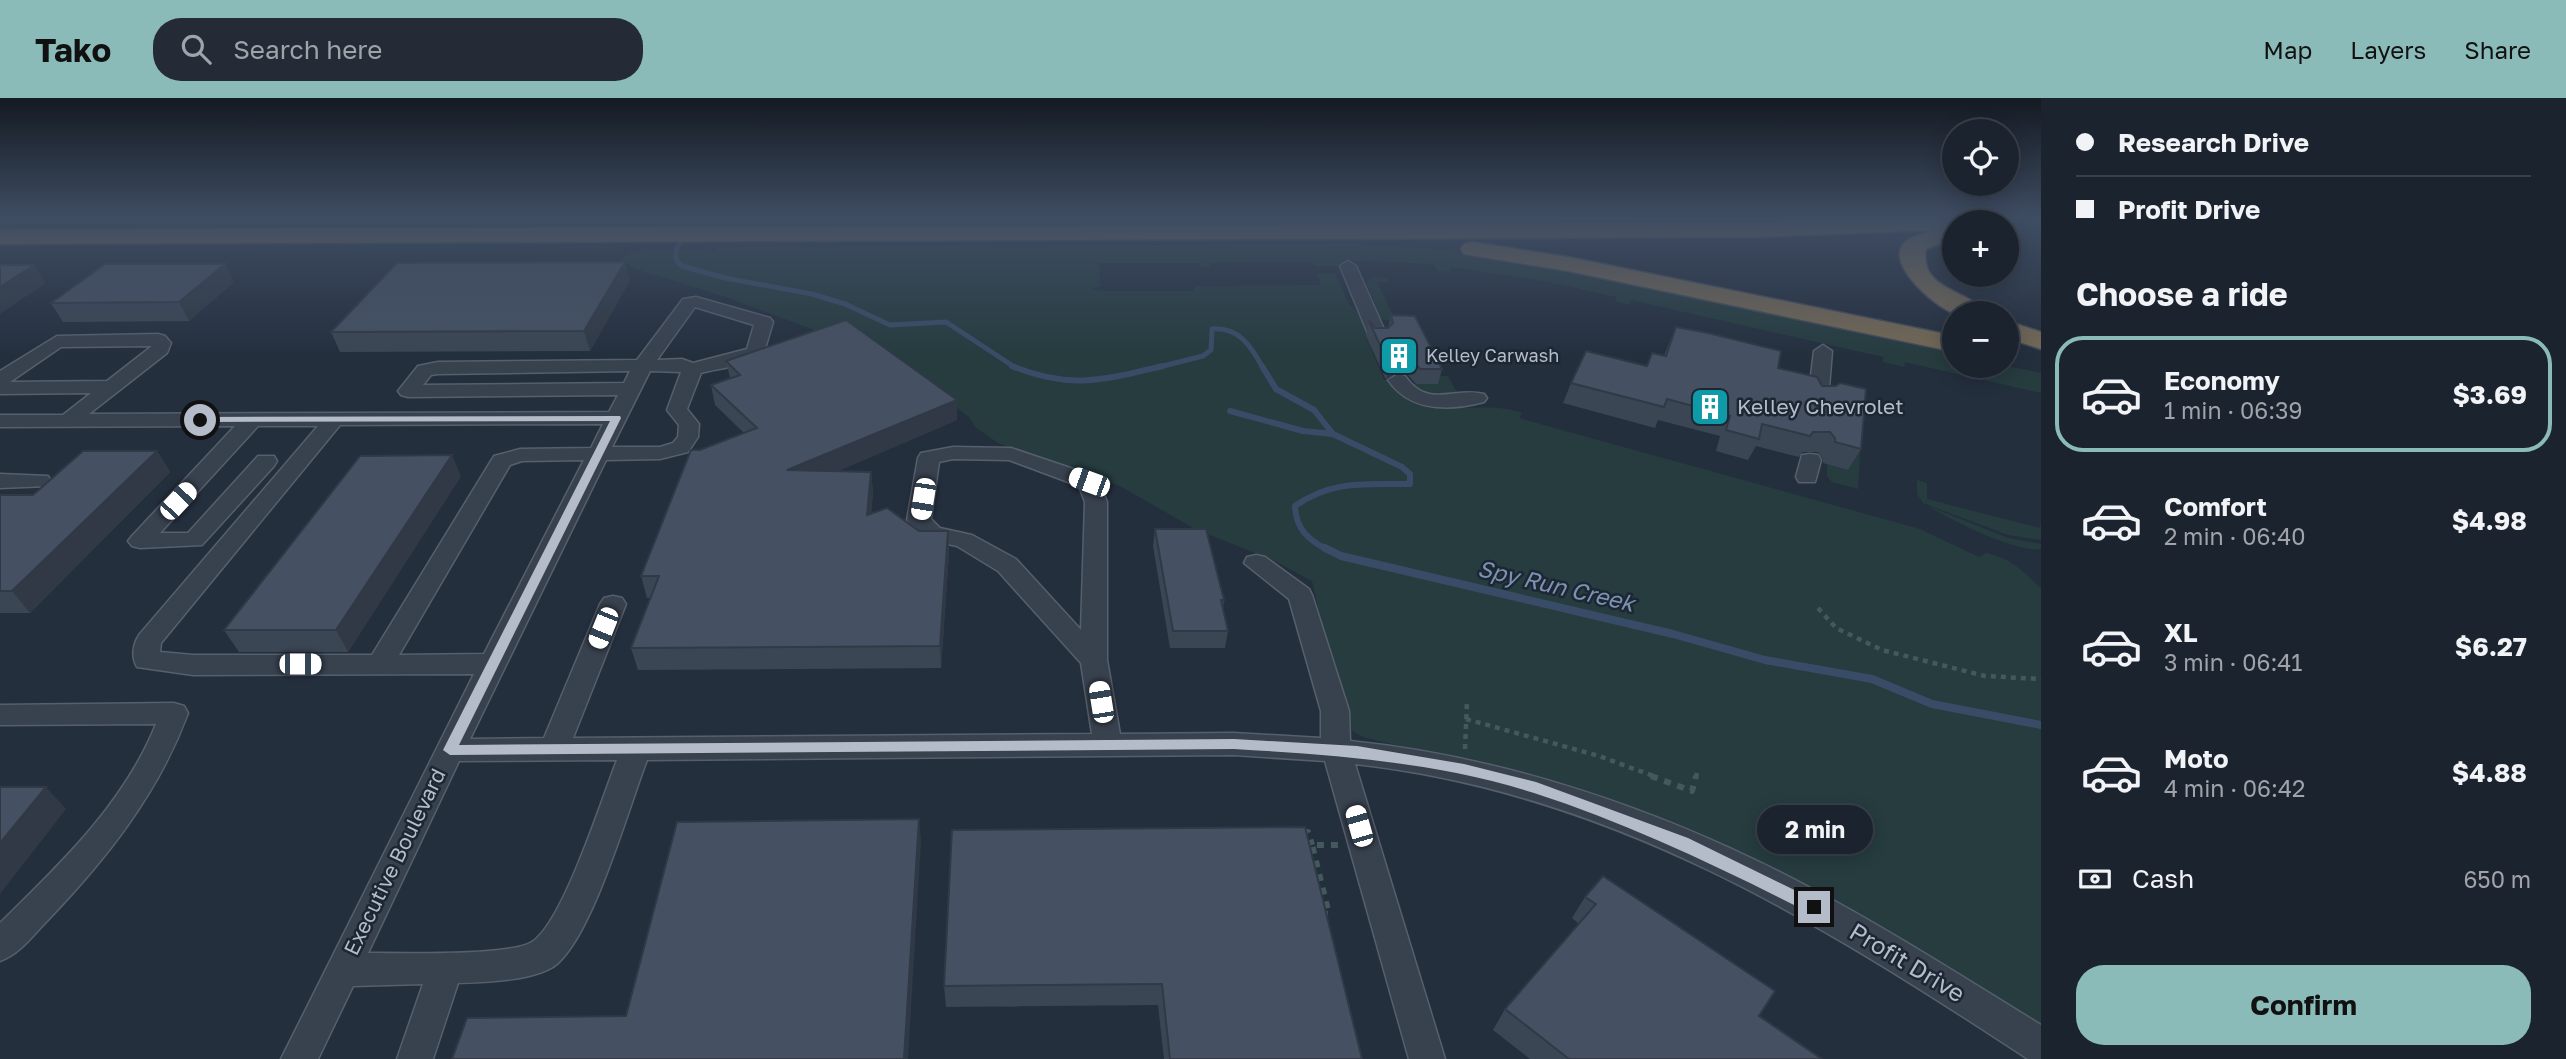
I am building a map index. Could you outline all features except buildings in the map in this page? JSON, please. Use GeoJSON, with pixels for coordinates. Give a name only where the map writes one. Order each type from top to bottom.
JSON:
{"type":"FeatureCollection","features":[{"type":"Feature","properties":{"kind":"highway"},"geometry":{"type":"LineString","coordinates":[[1563,265],[1942,341]]}},
{"type":"Feature","properties":{"kind":"highway"},"geometry":{"type":"LineString","coordinates":[[1913,265],[1914,269],[1950,301]]}},
{"type":"Feature","properties":{"kind":"highway"},"geometry":{"type":"LineString","coordinates":[[2019,333],[2041,341]]}},
{"type":"Feature","properties":{"kind":"highway"},"geometry":{"type":"LineString","coordinates":[[2019,358],[2041,363]]}},
{"type":"Feature","properties":{"kind":"street"},"geometry":{"type":"LineString","coordinates":[[1348,266],[1378,336]]}},
{"type":"Feature","properties":{"kind":"street","name":"Executive Boulevard"},"geometry":{"type":"LineString","coordinates":[[299,1059],[492,664],[643,365],[689,303],[696,302],[764,322],[755,352],[691,369]]}},
{"type":"Feature","properties":{"kind":"street"},"geometry":{"type":"LineString","coordinates":[[0,380],[57,342],[158,340],[162,343],[160,349],[69,420]]}},
{"type":"Feature","properties":{"kind":"street"},"geometry":{"type":"LineString","coordinates":[[1818,400],[1823,351]]}},
{"type":"Feature","properties":{"kind":"street"},"geometry":{"type":"LineString","coordinates":[[380,664],[502,461],[520,455],[660,453],[681,448],[688,437],[689,424],[677,410],[691,377],[691,369],[682,365],[425,370],[408,391],[631,389]]}},
{"type":"Feature","properties":{"kind":"street"},"geometry":{"type":"LineString","coordinates":[[1398,380],[1404,390],[1416,397],[1446,401],[1476,398]]}},
{"type":"Feature","properties":{"kind":"street"},"geometry":{"type":"LineString","coordinates":[[0,388],[111,387]]}},
{"type":"Feature","properties":{"kind":"street"},"geometry":{"type":"LineString","coordinates":[[0,421],[616,418]]}},
{"type":"Feature","properties":{"kind":"street"},"geometry":{"type":"LineString","coordinates":[[253,419],[140,541],[194,540],[267,461]]}},
{"type":"Feature","properties":{"kind":"street"},"geometry":{"type":"LineString","coordinates":[[335,419],[148,641],[146,660],[193,665],[492,664]]}},
{"type":"Feature","properties":{"kind":"street"},"geometry":{"type":"LineString","coordinates":[[1094,660],[1007,565],[964,540],[932,534],[919,520],[929,458],[953,453],[1011,454],[1089,482],[1096,502],[1094,660],[1108,745]]}},
{"type":"Feature","properties":{"kind":"street"},"geometry":{"type":"LineString","coordinates":[[0,481],[40,481]]}},
{"type":"Feature","properties":{"kind":"street"},"geometry":{"type":"LineString","coordinates":[[1256,563],[1300,595],[1335,711],[1336,749],[1427,1059]]}},
{"type":"Feature","properties":{"kind":"street"},"geometry":{"type":"LineString","coordinates":[[554,750],[613,604]]}},
{"type":"Feature","properties":{"kind":"street"},"geometry":{"type":"LineString","coordinates":[[0,715],[174,713],[163,747],[112,824],[0,946]]}},
{"type":"Feature","properties":{"kind":"street","name":"Profit Drive"},"geometry":{"type":"LineString","coordinates":[[450,750],[1234,744],[1336,749],[1429,762],[1536,788],[1683,843],[1826,914],[2041,1046]]}},
{"type":"Feature","properties":{"kind":"street"},"geometry":{"type":"LineString","coordinates":[[341,970],[507,966],[544,954],[572,919],[636,749]]}},
{"type":"Feature","properties":{"kind":"street"},"geometry":{"type":"LineString","coordinates":[[415,1059],[446,968]]}},
{"type":"Feature","properties":{"kind":"path"},"geometry":{"type":"LineString","coordinates":[[1818,608],[1836,628],[1882,650],[1985,676],[2041,679]]}},
{"type":"Feature","properties":{"kind":"path"},"geometry":{"type":"LineString","coordinates":[[1465,760],[1467,701]]}},
{"type":"Feature","properties":{"kind":"path"},"geometry":{"type":"LineString","coordinates":[[1466,719],[1599,756],[1692,791],[1697,773]]}},
{"type":"Feature","properties":{"kind":"path"},"geometry":{"type":"LineString","coordinates":[[1297,832],[1308,832],[1329,914],[1317,914],[1315,905]]}},
{"type":"Feature","properties":{"kind":"path"},"geometry":{"type":"LineString","coordinates":[[1312,847],[1343,845],[1340,832]]}},
{"type":"Feature","properties":{"kind":"path"},"geometry":{"type":"LineString","coordinates":[[1291,838],[1304,838],[1312,847]]}},
{"type":"Feature","properties":{"kind":"green space"},"geometry":{"type":"Polygon","coordinates":[[[629,265],[1098,265],[1101,286],[1092,289],[1104,291],[1192,291],[1196,286],[1321,285],[1317,274],[1335,274],[1349,304],[1363,317],[1372,336],[1366,337],[1384,380],[1388,380],[1399,394],[1414,402],[1449,408],[1506,409],[1522,413],[1519,418],[1920,529],[1979,557],[1986,553],[2016,566],[2041,588],[2041,1033],[1674,827],[1557,782],[1366,738],[1352,731],[1344,722],[1312,581],[1275,561],[1197,530],[1120,486],[998,443],[975,427],[970,418],[950,402],[817,331],[726,297],[635,269],[629,265]]]}},
{"type":"Feature","properties":{"kind":"green space"},"geometry":{"type":"Polygon","coordinates":[[[1314,265],[1344,265],[1315,266],[1314,265]]]}},
{"type":"Feature","properties":{"kind":"green space"},"geometry":{"type":"Polygon","coordinates":[[[1434,265],[1539,265],[1942,351],[1942,370],[1905,362],[1904,367],[1883,362],[1883,357],[1631,300],[1629,305],[1615,301],[1617,297],[1549,282],[1451,267],[1449,272],[1437,271],[1434,265]]]}},
{"type":"Feature","properties":{"kind":"green space"},"geometry":{"type":"Polygon","coordinates":[[[1374,277],[1388,279],[1387,282],[1377,282],[1396,321],[1374,318],[1377,308],[1366,283],[1374,277]]]}},
{"type":"Feature","properties":{"kind":"green space"},"geometry":{"type":"Polygon","coordinates":[[[2019,368],[2041,373],[2041,393],[1975,378],[2019,378],[2019,368]]]}},
{"type":"Feature","properties":{"kind":"green space"},"geometry":{"type":"Polygon","coordinates":[[[1433,376],[1448,376],[1458,395],[1426,396],[1408,384],[1437,384],[1433,376]]]}},
{"type":"Feature","properties":{"kind":"green space"},"geometry":{"type":"Polygon","coordinates":[[[1861,440],[1858,489],[1832,482],[1827,476],[1827,464],[1848,470],[1861,440]]]}},
{"type":"Feature","properties":{"kind":"green space"},"geometry":{"type":"Polygon","coordinates":[[[1917,480],[1927,483],[1927,499],[2040,528],[2041,520],[2041,540],[2008,535],[1923,503],[1917,494],[1917,480]]]}},
{"type":"Feature","properties":{"kind":"green space"},"geometry":{"type":"Polygon","coordinates":[[[1928,506],[2008,538],[2041,544],[2041,549],[2030,549],[2000,541],[1928,506]]]}},
{"type":"Feature","properties":{"kind":"waterway","name":"Spy Run Creek"},"geometry":{"type":"LineString","coordinates":[[681,265],[725,278],[812,294],[845,304],[890,325],[946,322],[1014,367]]}},
{"type":"Feature","properties":{"kind":"waterway","name":"Spy Run Creek"},"geometry":{"type":"LineString","coordinates":[[1163,366],[1203,356],[1211,350],[1212,329],[1221,329],[1230,331],[1249,345],[1263,368]]}},
{"type":"Feature","properties":{"kind":"waterway","name":"Spy Run Creek"},"geometry":{"type":"LineString","coordinates":[[1014,367],[1052,378],[1087,380],[1163,366]]}},
{"type":"Feature","properties":{"kind":"waterway","name":"Spy Run Creek"},"geometry":{"type":"LineString","coordinates":[[1155,368],[1163,366]]}},
{"type":"Feature","properties":{"kind":"waterway","name":"Spy Run Creek"},"geometry":{"type":"LineString","coordinates":[[1262,366],[1276,389],[1314,410],[1333,434]]}},
{"type":"Feature","properties":{"kind":"waterway","name":"Spy Run Creek"},"geometry":{"type":"LineString","coordinates":[[1230,411],[1303,431],[1333,434]]}},
{"type":"Feature","properties":{"kind":"waterway","name":"Spy Run Creek"},"geometry":{"type":"LineString","coordinates":[[1328,550],[1304,533],[1295,506],[1309,497],[1337,487],[1410,484],[1410,474],[1402,467],[1333,434]]}},
{"type":"Feature","properties":{"kind":"waterway","name":"Spy Run Creek"},"geometry":{"type":"LineString","coordinates":[[1325,548],[1341,556],[1673,634],[1765,660],[1872,679],[1932,704],[2041,725]]}},
{"type":"Feature","properties":{"kind":"place","name":"Kelley Carwash"},"geometry":{"type":"Point","coordinates":[1399,356]}},
{"type":"Feature","properties":{"kind":"place","name":"Kelley Chevrolet"},"geometry":{"type":"Point","coordinates":[1710,407]}},
{"type":"Feature","properties":{"kind":"route"},"geometry":{"type":"LineString","coordinates":[[200,420],[616,418],[450,750],[1234,744],[1357,751],[1464,769],[1536,788],[1609,813],[1683,843],[1814,907]]}}]}
